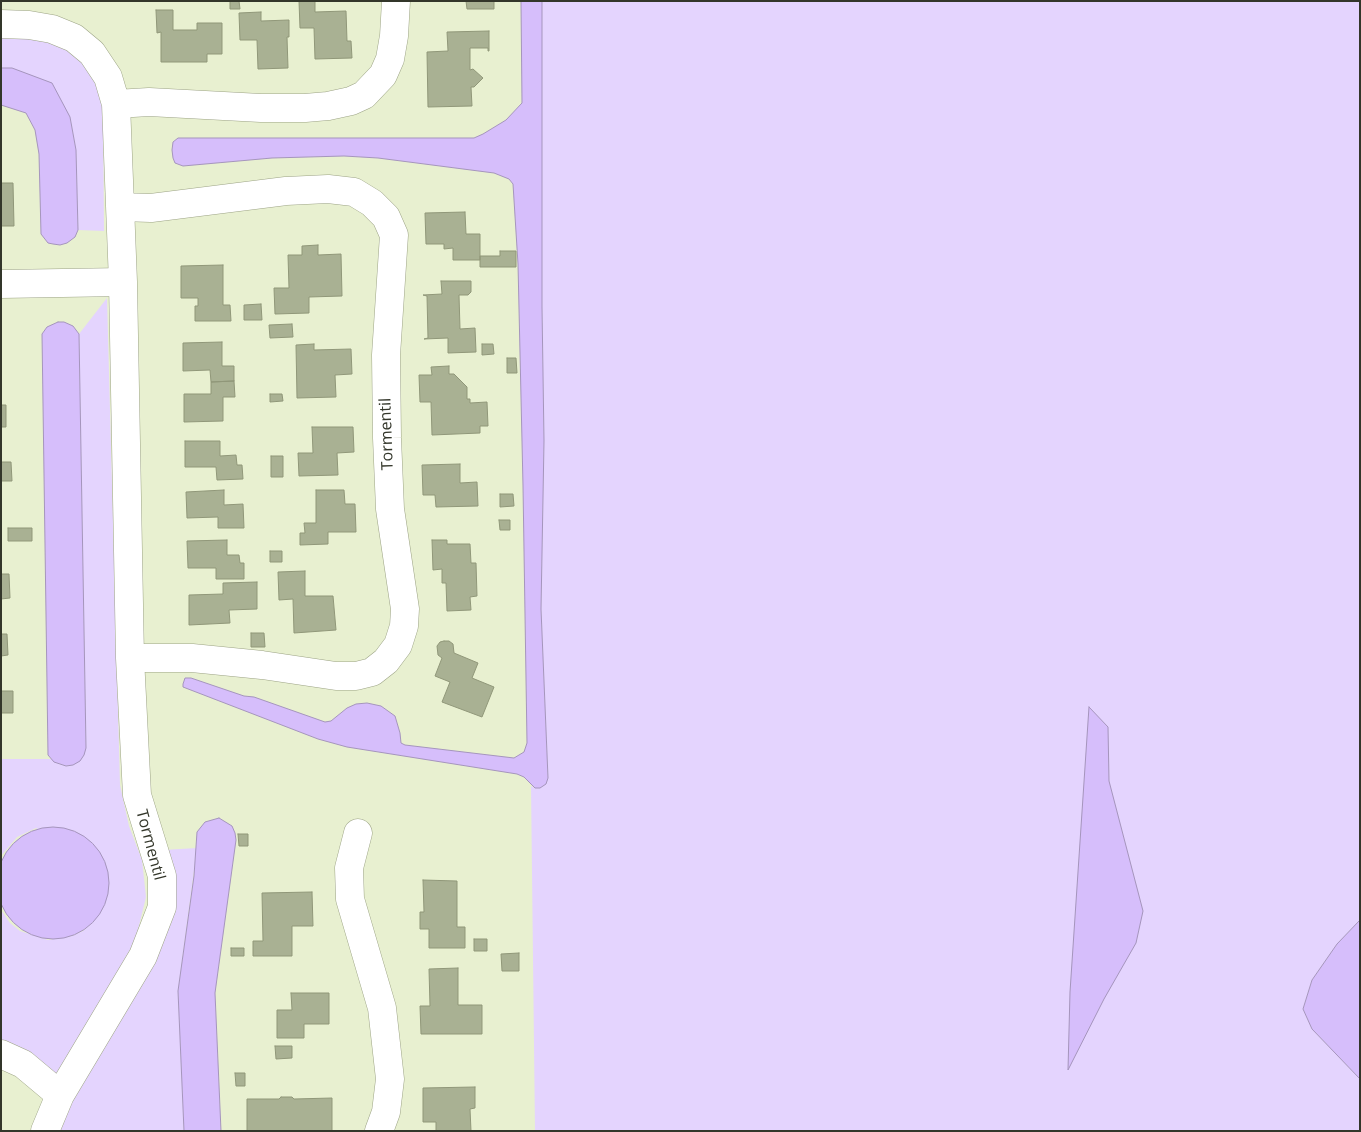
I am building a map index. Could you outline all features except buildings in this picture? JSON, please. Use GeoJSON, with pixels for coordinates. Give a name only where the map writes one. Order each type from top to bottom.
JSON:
{"type":"FeatureCollection","features":[{"type":"Feature","properties":{"kind":"street"},"geometry":{"type":"LineString","coordinates":[[116,104],[148,102],[261,108],[305,108],[328,106],[351,100],[364,95],[383,75],[390,59],[394,36],[396,1]]}},
{"type":"Feature","properties":{"kind":"street","name":"Tormentil"},"geometry":{"type":"LineString","coordinates":[[1,24],[29,25],[52,29],[74,38],[92,53],[108,77],[116,104],[123,282],[130,658],[137,795],[162,876],[162,907],[143,956],[60,1095],[45,1131]]}},
{"type":"Feature","properties":{"kind":"street","name":"Tormentil"},"geometry":{"type":"LineString","coordinates":[[121,207],[151,208],[286,191],[328,189],[354,192],[372,202],[386,218],[394,235],[386,355],[386,438],[390,509],[405,609],[404,626],[398,645],[386,661],[372,672],[356,676],[336,676],[262,665],[192,658],[130,658]]}},
{"type":"Feature","properties":{"kind":"street"},"geometry":{"type":"LineString","coordinates":[[1,284],[123,282]]}},
{"type":"Feature","properties":{"kind":"street"},"geometry":{"type":"LineString","coordinates":[[358,833],[349,868],[350,899],[382,1008],[390,1079],[386,1112],[379,1131]]}},
{"type":"Feature","properties":{"kind":"street"},"geometry":{"type":"LineString","coordinates":[[1,1054],[23,1064],[60,1095]]}},
{"type":"Feature","properties":{"kind":"shaded area"},"geometry":{"type":"Polygon","coordinates":[[[521,1],[542,1],[544,441],[541,609],[548,778],[546,784],[540,788],[535,788],[524,777],[517,774],[347,747],[318,739],[183,687],[185,678],[191,678],[244,696],[254,697],[325,722],[331,721],[347,708],[356,704],[367,703],[381,706],[395,716],[401,743],[405,745],[514,758],[524,752],[527,743],[523,486],[518,264],[513,184],[509,179],[494,173],[378,158],[344,156],[272,158],[183,166],[175,163],[172,150],[173,142],[178,138],[474,138],[506,120],[522,103],[521,1]]]}},
{"type":"Feature","properties":{"kind":"shaded area"},"geometry":{"type":"Polygon","coordinates":[[[542,1],[1360,1],[1360,920],[1337,944],[1312,980],[1303,1009],[1312,1029],[1360,1079],[1360,1131],[535,1131],[531,786],[535,788],[548,778],[541,609],[544,441],[542,1]]]}},
{"type":"Feature","properties":{"kind":"shaded area"},"geometry":{"type":"Polygon","coordinates":[[[1,36],[33,36],[64,43],[86,60],[103,99],[104,231],[78,230],[76,150],[70,117],[12,68],[1,68],[1,36]]]}},
{"type":"Feature","properties":{"kind":"shaded area"},"geometry":{"type":"Polygon","coordinates":[[[1,68],[12,68],[52,83],[70,117],[76,150],[78,230],[75,237],[67,243],[60,245],[48,243],[41,234],[39,154],[35,130],[26,113],[1,105],[1,68]]]}},
{"type":"Feature","properties":{"kind":"shaded area"},"geometry":{"type":"Polygon","coordinates":[[[107,298],[120,785],[129,826],[142,860],[146,897],[136,938],[118,977],[55,1082],[1,1047],[1,910],[10,923],[20,931],[48,940],[72,936],[83,931],[93,922],[106,900],[108,875],[36,828],[17,837],[1,856],[1,759],[52,759],[66,766],[73,765],[86,743],[79,334],[107,298]]]}},
{"type":"Feature","properties":{"kind":"shaded area"},"geometry":{"type":"Polygon","coordinates":[[[58,322],[64,322],[73,326],[79,334],[86,748],[80,761],[66,766],[54,762],[48,755],[42,334],[47,327],[58,322]]]}},
{"type":"Feature","properties":{"kind":"shaded area"},"geometry":{"type":"Polygon","coordinates":[[[1089,707],[1108,727],[1109,781],[1143,911],[1136,943],[1104,999],[1068,1070],[1070,992],[1089,707]]]}},
{"type":"Feature","properties":{"kind":"shaded area"},"geometry":{"type":"Polygon","coordinates":[[[219,818],[232,826],[236,840],[215,993],[221,1131],[184,1131],[178,991],[194,876],[197,832],[205,822],[219,818]]]}},
{"type":"Feature","properties":{"kind":"shaded area"},"geometry":{"type":"Polygon","coordinates":[[[53,827],[74,831],[93,843],[105,862],[109,883],[105,904],[93,923],[74,935],[53,939],[32,935],[13,923],[1,904],[-3,883],[1,862],[13,843],[32,831],[53,827]]]}},
{"type":"Feature","properties":{"kind":"shaded area"},"geometry":{"type":"Polygon","coordinates":[[[197,848],[178,991],[184,1131],[53,1131],[152,954],[163,850],[197,848]]]}},
{"type":"Feature","properties":{"kind":"shaded area"},"geometry":{"type":"Polygon","coordinates":[[[1360,920],[1360,1079],[1312,1029],[1303,1009],[1312,980],[1337,944],[1360,920]]]}}]}
